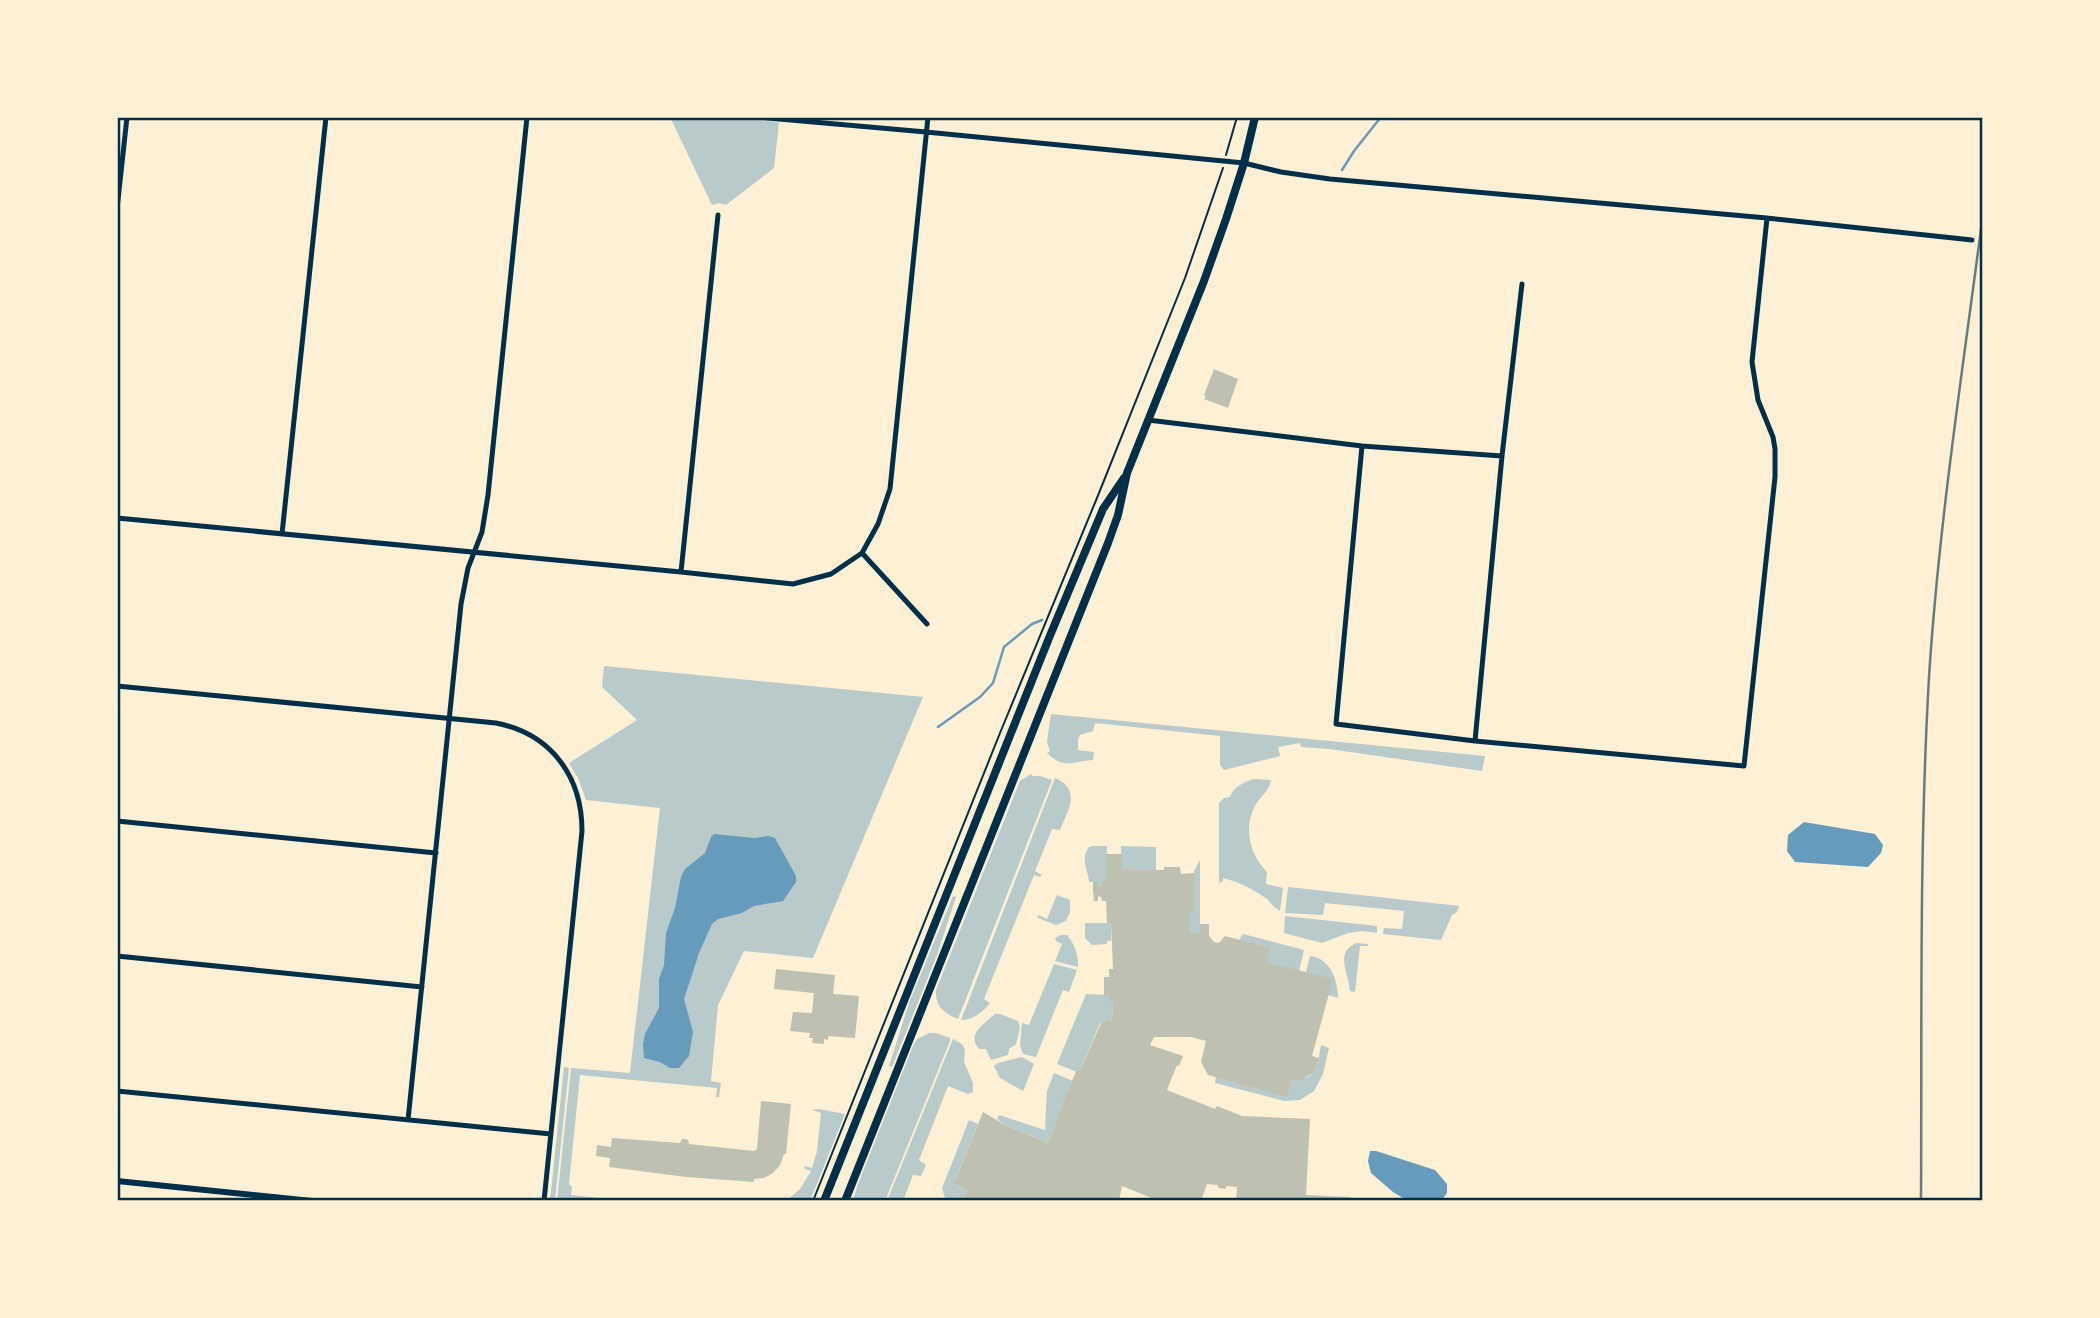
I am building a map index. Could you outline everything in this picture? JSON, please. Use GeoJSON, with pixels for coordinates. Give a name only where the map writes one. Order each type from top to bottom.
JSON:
{"type":"FeatureCollection","features":[{"type":"Feature","properties":{"kind":"main road"},"geometry":{"type":"LineString","coordinates":[[845,1201],[1099,566],[1118,515],[1127,473],[1204,281],[1244,163],[1255,117]]}},
{"type":"Feature","properties":{"kind":"main road"},"geometry":{"type":"LineString","coordinates":[[824,1201],[1049,638],[1103,509],[1127,473]]}},
{"type":"Feature","properties":{"kind":"street"},"geometry":{"type":"LineString","coordinates":[[117,209],[127,117]]}},
{"type":"Feature","properties":{"kind":"street"},"geometry":{"type":"LineString","coordinates":[[282,534],[326,117]]}},
{"type":"Feature","properties":{"kind":"street"},"geometry":{"type":"LineString","coordinates":[[408,1120],[461,604],[468,568],[482,532],[488,495],[527,117]]}},
{"type":"Feature","properties":{"kind":"street"},"geometry":{"type":"LineString","coordinates":[[755,117],[1244,163],[1330,179],[1767,218],[1972,240]]}},
{"type":"Feature","properties":{"kind":"street"},"geometry":{"type":"LineString","coordinates":[[117,518],[793,584],[831,574],[862,553],[878,524],[890,489],[928,117]]}},
{"type":"Feature","properties":{"kind":"street"},"geometry":{"type":"LineString","coordinates":[[681,572],[718,215]]}},
{"type":"Feature","properties":{"kind":"street"},"geometry":{"type":"LineString","coordinates":[[1362,446],[1336,724],[1475,741],[1744,766],[1776,477],[1773,437],[1758,400],[1752,362],[1767,218]]}},
{"type":"Feature","properties":{"kind":"street"},"geometry":{"type":"LineString","coordinates":[[1475,741],[1502,456],[1522,284]]}},
{"type":"Feature","properties":{"kind":"street"},"geometry":{"type":"LineString","coordinates":[[1148,419],[1362,446],[1502,456]]}},
{"type":"Feature","properties":{"kind":"street"},"geometry":{"type":"LineString","coordinates":[[862,553],[927,624]]}},
{"type":"Feature","properties":{"kind":"street"},"geometry":{"type":"LineString","coordinates":[[117,686],[507,725],[529,734],[561,761],[575,785],[582,814],[544,1201]]}},
{"type":"Feature","properties":{"kind":"street"},"geometry":{"type":"LineString","coordinates":[[117,821],[436,853]]}},
{"type":"Feature","properties":{"kind":"street"},"geometry":{"type":"LineString","coordinates":[[117,956],[422,987]]}},
{"type":"Feature","properties":{"kind":"street"},"geometry":{"type":"LineString","coordinates":[[117,1091],[551,1134]]}},
{"type":"Feature","properties":{"kind":"street"},"geometry":{"type":"LineString","coordinates":[[117,1181],[312,1201]]}},
{"type":"Feature","properties":{"kind":"path"},"geometry":{"type":"LineString","coordinates":[[1227,152],[1237,117]]}},
{"type":"Feature","properties":{"kind":"path"},"geometry":{"type":"LineString","coordinates":[[813,1201],[1180,291],[1221,174]]}},
{"type":"Feature","properties":{"kind":"shaded area"},"geometry":{"type":"Polygon","coordinates":[[[670,117],[725,117],[779,122],[774,168],[726,205],[712,205],[670,117]]]}},
{"type":"Feature","properties":{"kind":"shaded area"},"geometry":{"type":"Polygon","coordinates":[[[604,666],[923,697],[813,958],[744,951],[718,1005],[711,1081],[721,1083],[719,1097],[716,1097],[717,1088],[580,1075],[569,1184],[572,1187],[571,1195],[630,1201],[557,1201],[571,1068],[630,1073],[660,808],[586,800],[569,763],[637,720],[602,687],[604,666]]]}},
{"type":"Feature","properties":{"kind":"shaded area"},"geometry":{"type":"Polygon","coordinates":[[[1051,714],[1485,756],[1482,771],[1301,747],[1300,743],[1278,747],[1280,756],[1224,770],[1220,765],[1220,736],[1095,723],[1093,731],[1080,735],[1078,739],[1078,750],[1094,752],[1093,760],[1064,763],[1047,753],[1050,751],[1047,742],[1051,714]]]}},
{"type":"Feature","properties":{"kind":"shaded area"},"geometry":{"type":"Polygon","coordinates":[[[1031,774],[1052,780],[958,1019],[941,1009],[936,990],[1020,781],[1031,774]]]}},
{"type":"Feature","properties":{"kind":"shaded area"},"geometry":{"type":"Polygon","coordinates":[[[1055,778],[1068,788],[1071,794],[1066,815],[1060,830],[1052,829],[1035,871],[1042,875],[1034,875],[984,999],[990,1003],[977,1015],[961,1020],[1055,778]]]}},
{"type":"Feature","properties":{"kind":"shaded area"},"geometry":{"type":"Polygon","coordinates":[[[1253,779],[1271,780],[1252,813],[1249,831],[1252,849],[1267,872],[1266,884],[1283,888],[1280,911],[1246,886],[1223,878],[1219,883],[1219,803],[1230,797],[1239,786],[1253,779]]]}},
{"type":"Feature","properties":{"kind":"shaded area"},"geometry":{"type":"Polygon","coordinates":[[[1093,846],[1107,846],[1106,881],[1102,881],[1102,887],[1098,887],[1097,882],[1089,882],[1085,864],[1086,851],[1093,846]]]}},
{"type":"Feature","properties":{"kind":"shaded area"},"geometry":{"type":"Polygon","coordinates":[[[1121,846],[1156,847],[1156,870],[1122,869],[1121,846]]]}},
{"type":"Feature","properties":{"kind":"shaded area"},"geometry":{"type":"Polygon","coordinates":[[[1200,860],[1200,933],[1189,933],[1189,913],[1194,912],[1194,871],[1200,860]]]}},
{"type":"Feature","properties":{"kind":"shaded area"},"geometry":{"type":"Polygon","coordinates":[[[1288,887],[1459,906],[1441,940],[1383,934],[1384,928],[1402,929],[1404,911],[1325,903],[1323,915],[1285,913],[1288,887]]]}},
{"type":"Feature","properties":{"kind":"shaded area"},"geometry":{"type":"Polygon","coordinates":[[[1057,895],[1070,900],[1070,912],[1066,921],[1056,925],[1038,918],[1038,915],[1047,919],[1057,895]]]}},
{"type":"Feature","properties":{"kind":"shaded area"},"geometry":{"type":"Polygon","coordinates":[[[953,896],[956,897],[937,955],[892,1067],[889,1066],[909,1003],[953,896]]]}},
{"type":"Feature","properties":{"kind":"shaded area"},"geometry":{"type":"Polygon","coordinates":[[[1285,916],[1377,926],[1377,933],[1348,933],[1322,943],[1284,933],[1285,916]]]}},
{"type":"Feature","properties":{"kind":"shaded area"},"geometry":{"type":"Polygon","coordinates":[[[1085,923],[1111,923],[1111,941],[1107,941],[1107,944],[1092,945],[1085,938],[1085,923]]]}},
{"type":"Feature","properties":{"kind":"shaded area"},"geometry":{"type":"Polygon","coordinates":[[[1243,934],[1304,950],[1299,971],[1266,962],[1239,940],[1243,934]]]}},
{"type":"Feature","properties":{"kind":"shaded area"},"geometry":{"type":"Polygon","coordinates":[[[1067,935],[1072,942],[1078,967],[1055,961],[1062,944],[1055,938],[1067,935]]]}},
{"type":"Feature","properties":{"kind":"shaded area"},"geometry":{"type":"Polygon","coordinates":[[[1356,943],[1368,946],[1360,946],[1355,992],[1350,991],[1344,958],[1349,947],[1356,943]]]}},
{"type":"Feature","properties":{"kind":"shaded area"},"geometry":{"type":"Polygon","coordinates":[[[1310,956],[1328,965],[1336,984],[1338,998],[1328,995],[1306,972],[1310,956]]]}},
{"type":"Feature","properties":{"kind":"shaded area"},"geometry":{"type":"Polygon","coordinates":[[[1054,964],[1077,970],[1069,992],[1063,990],[1036,1057],[1023,1054],[1020,1045],[1022,1023],[1029,1025],[1054,964]]]}},
{"type":"Feature","properties":{"kind":"shaded area"},"geometry":{"type":"Polygon","coordinates":[[[1086,994],[1109,995],[1109,1000],[1113,1001],[1112,1021],[1106,1019],[1104,1023],[1100,1023],[1080,1071],[1077,1072],[1057,1064],[1086,994]]]}},
{"type":"Feature","properties":{"kind":"shaded area"},"geometry":{"type":"Polygon","coordinates":[[[995,1014],[1018,1021],[1020,1028],[1016,1044],[1009,1049],[1008,1055],[991,1060],[986,1049],[979,1049],[974,1039],[978,1030],[995,1014]]]}},
{"type":"Feature","properties":{"kind":"shaded area"},"geometry":{"type":"Polygon","coordinates":[[[929,1033],[950,1038],[950,1041],[885,1201],[853,1201],[913,1046],[917,1039],[929,1033]]]}},
{"type":"Feature","properties":{"kind":"shaded area"},"geometry":{"type":"Polygon","coordinates":[[[953,1039],[965,1049],[964,1062],[973,1083],[973,1092],[968,1094],[948,1086],[919,1160],[926,1165],[921,1176],[913,1175],[903,1201],[887,1201],[953,1039]]]}},
{"type":"Feature","properties":{"kind":"shaded area"},"geometry":{"type":"Polygon","coordinates":[[[1321,1045],[1329,1048],[1323,1074],[1314,1091],[1300,1100],[1284,1101],[1215,1083],[1216,1077],[1287,1096],[1292,1080],[1307,1078],[1314,1071],[1321,1045]]]}},
{"type":"Feature","properties":{"kind":"shaded area"},"geometry":{"type":"Polygon","coordinates":[[[1022,1057],[1034,1064],[1023,1091],[1000,1078],[994,1066],[1022,1057]]]}},
{"type":"Feature","properties":{"kind":"shaded area"},"geometry":{"type":"Polygon","coordinates":[[[564,1067],[569,1068],[555,1200],[550,1201],[564,1067]]]}},
{"type":"Feature","properties":{"kind":"shaded area"},"geometry":{"type":"Polygon","coordinates":[[[1054,1073],[1073,1081],[1048,1143],[997,1119],[999,1115],[1045,1130],[1047,1091],[1054,1073]]]}},
{"type":"Feature","properties":{"kind":"shaded area"},"geometry":{"type":"Polygon","coordinates":[[[812,1110],[845,1114],[810,1201],[786,1201],[800,1189],[811,1171],[804,1166],[812,1168],[817,1151],[821,1113],[812,1110]]]}},
{"type":"Feature","properties":{"kind":"shaded area"},"geometry":{"type":"Polygon","coordinates":[[[969,1120],[978,1124],[954,1184],[967,1190],[964,1197],[973,1201],[948,1201],[942,1188],[969,1120]]]}},
{"type":"Feature","properties":{"kind":"water"},"geometry":{"type":"Polygon","coordinates":[[[1804,822],[1875,834],[1883,845],[1881,853],[1868,867],[1795,862],[1787,851],[1788,835],[1804,822]]]}},
{"type":"Feature","properties":{"kind":"water"},"geometry":{"type":"Polygon","coordinates":[[[714,834],[775,838],[796,876],[796,882],[783,901],[754,906],[742,913],[718,919],[712,924],[684,999],[693,1032],[689,1056],[679,1068],[670,1068],[644,1058],[643,1044],[645,1034],[659,1008],[659,979],[664,965],[666,933],[675,908],[681,877],[685,869],[705,853],[714,834]]]}},
{"type":"Feature","properties":{"kind":"water"},"geometry":{"type":"Polygon","coordinates":[[[1370,1151],[1435,1170],[1447,1184],[1447,1193],[1441,1201],[1408,1201],[1371,1173],[1368,1161],[1370,1151]]]}},
{"type":"Feature","properties":{"kind":"building"},"geometry":{"type":"Polygon","coordinates":[[[1214,369],[1238,379],[1228,408],[1204,399],[1214,369]]]}},
{"type":"Feature","properties":{"kind":"building"},"geometry":{"type":"Polygon","coordinates":[[[1106,854],[1122,854],[1122,869],[1164,870],[1164,867],[1180,867],[1181,874],[1194,873],[1194,913],[1189,913],[1189,933],[1200,933],[1200,924],[1209,924],[1209,936],[1214,942],[1219,943],[1225,936],[1270,948],[1266,962],[1333,979],[1312,1056],[1319,1058],[1316,1068],[1302,1080],[1292,1080],[1287,1097],[1208,1075],[1201,1062],[1206,1041],[1191,1037],[1154,1037],[1150,1045],[1183,1056],[1167,1090],[1215,1109],[1217,1106],[1242,1116],[1310,1119],[1306,1195],[1351,1197],[1351,1201],[1236,1201],[1237,1187],[1226,1186],[1226,1189],[1207,1184],[1201,1201],[1159,1201],[1122,1186],[1119,1201],[973,1201],[964,1197],[967,1190],[954,1184],[983,1112],[1005,1125],[1048,1143],[1076,1071],[1080,1071],[1101,1023],[1106,1019],[1112,1021],[1113,1001],[1109,1001],[1109,995],[1104,995],[1104,977],[1109,977],[1109,969],[1113,969],[1111,923],[1107,923],[1106,901],[1102,901],[1098,896],[1098,901],[1094,901],[1093,891],[1093,882],[1098,882],[1098,887],[1102,887],[1102,881],[1106,881],[1106,854]]]}},
{"type":"Feature","properties":{"kind":"building"},"geometry":{"type":"Polygon","coordinates":[[[776,969],[835,975],[833,994],[859,996],[855,1038],[828,1036],[828,1040],[824,1039],[824,1044],[812,1043],[810,1033],[790,1031],[793,1012],[812,1013],[814,993],[774,989],[776,969]]]}},
{"type":"Feature","properties":{"kind":"building"},"geometry":{"type":"Polygon","coordinates":[[[761,1101],[791,1104],[786,1154],[773,1173],[754,1179],[754,1182],[609,1167],[610,1158],[596,1156],[597,1145],[611,1147],[612,1138],[680,1143],[682,1139],[686,1139],[689,1144],[754,1151],[757,1149],[761,1101]]]}},
{"type":"Feature","properties":{"kind":"waterway"},"geometry":{"type":"LineString","coordinates":[[1342,170],[1381,117]]}},
{"type":"Feature","properties":{"kind":"waterway"},"geometry":{"type":"LineString","coordinates":[[938,727],[980,697],[993,683],[1004,647],[1032,624],[1042,620]]}},
{"type":"Feature","properties":{"kind":"railway"},"geometry":{"type":"LineString","coordinates":[[1921,1201],[1922,873],[1929,677],[1945,503],[1983,214]]}}]}
